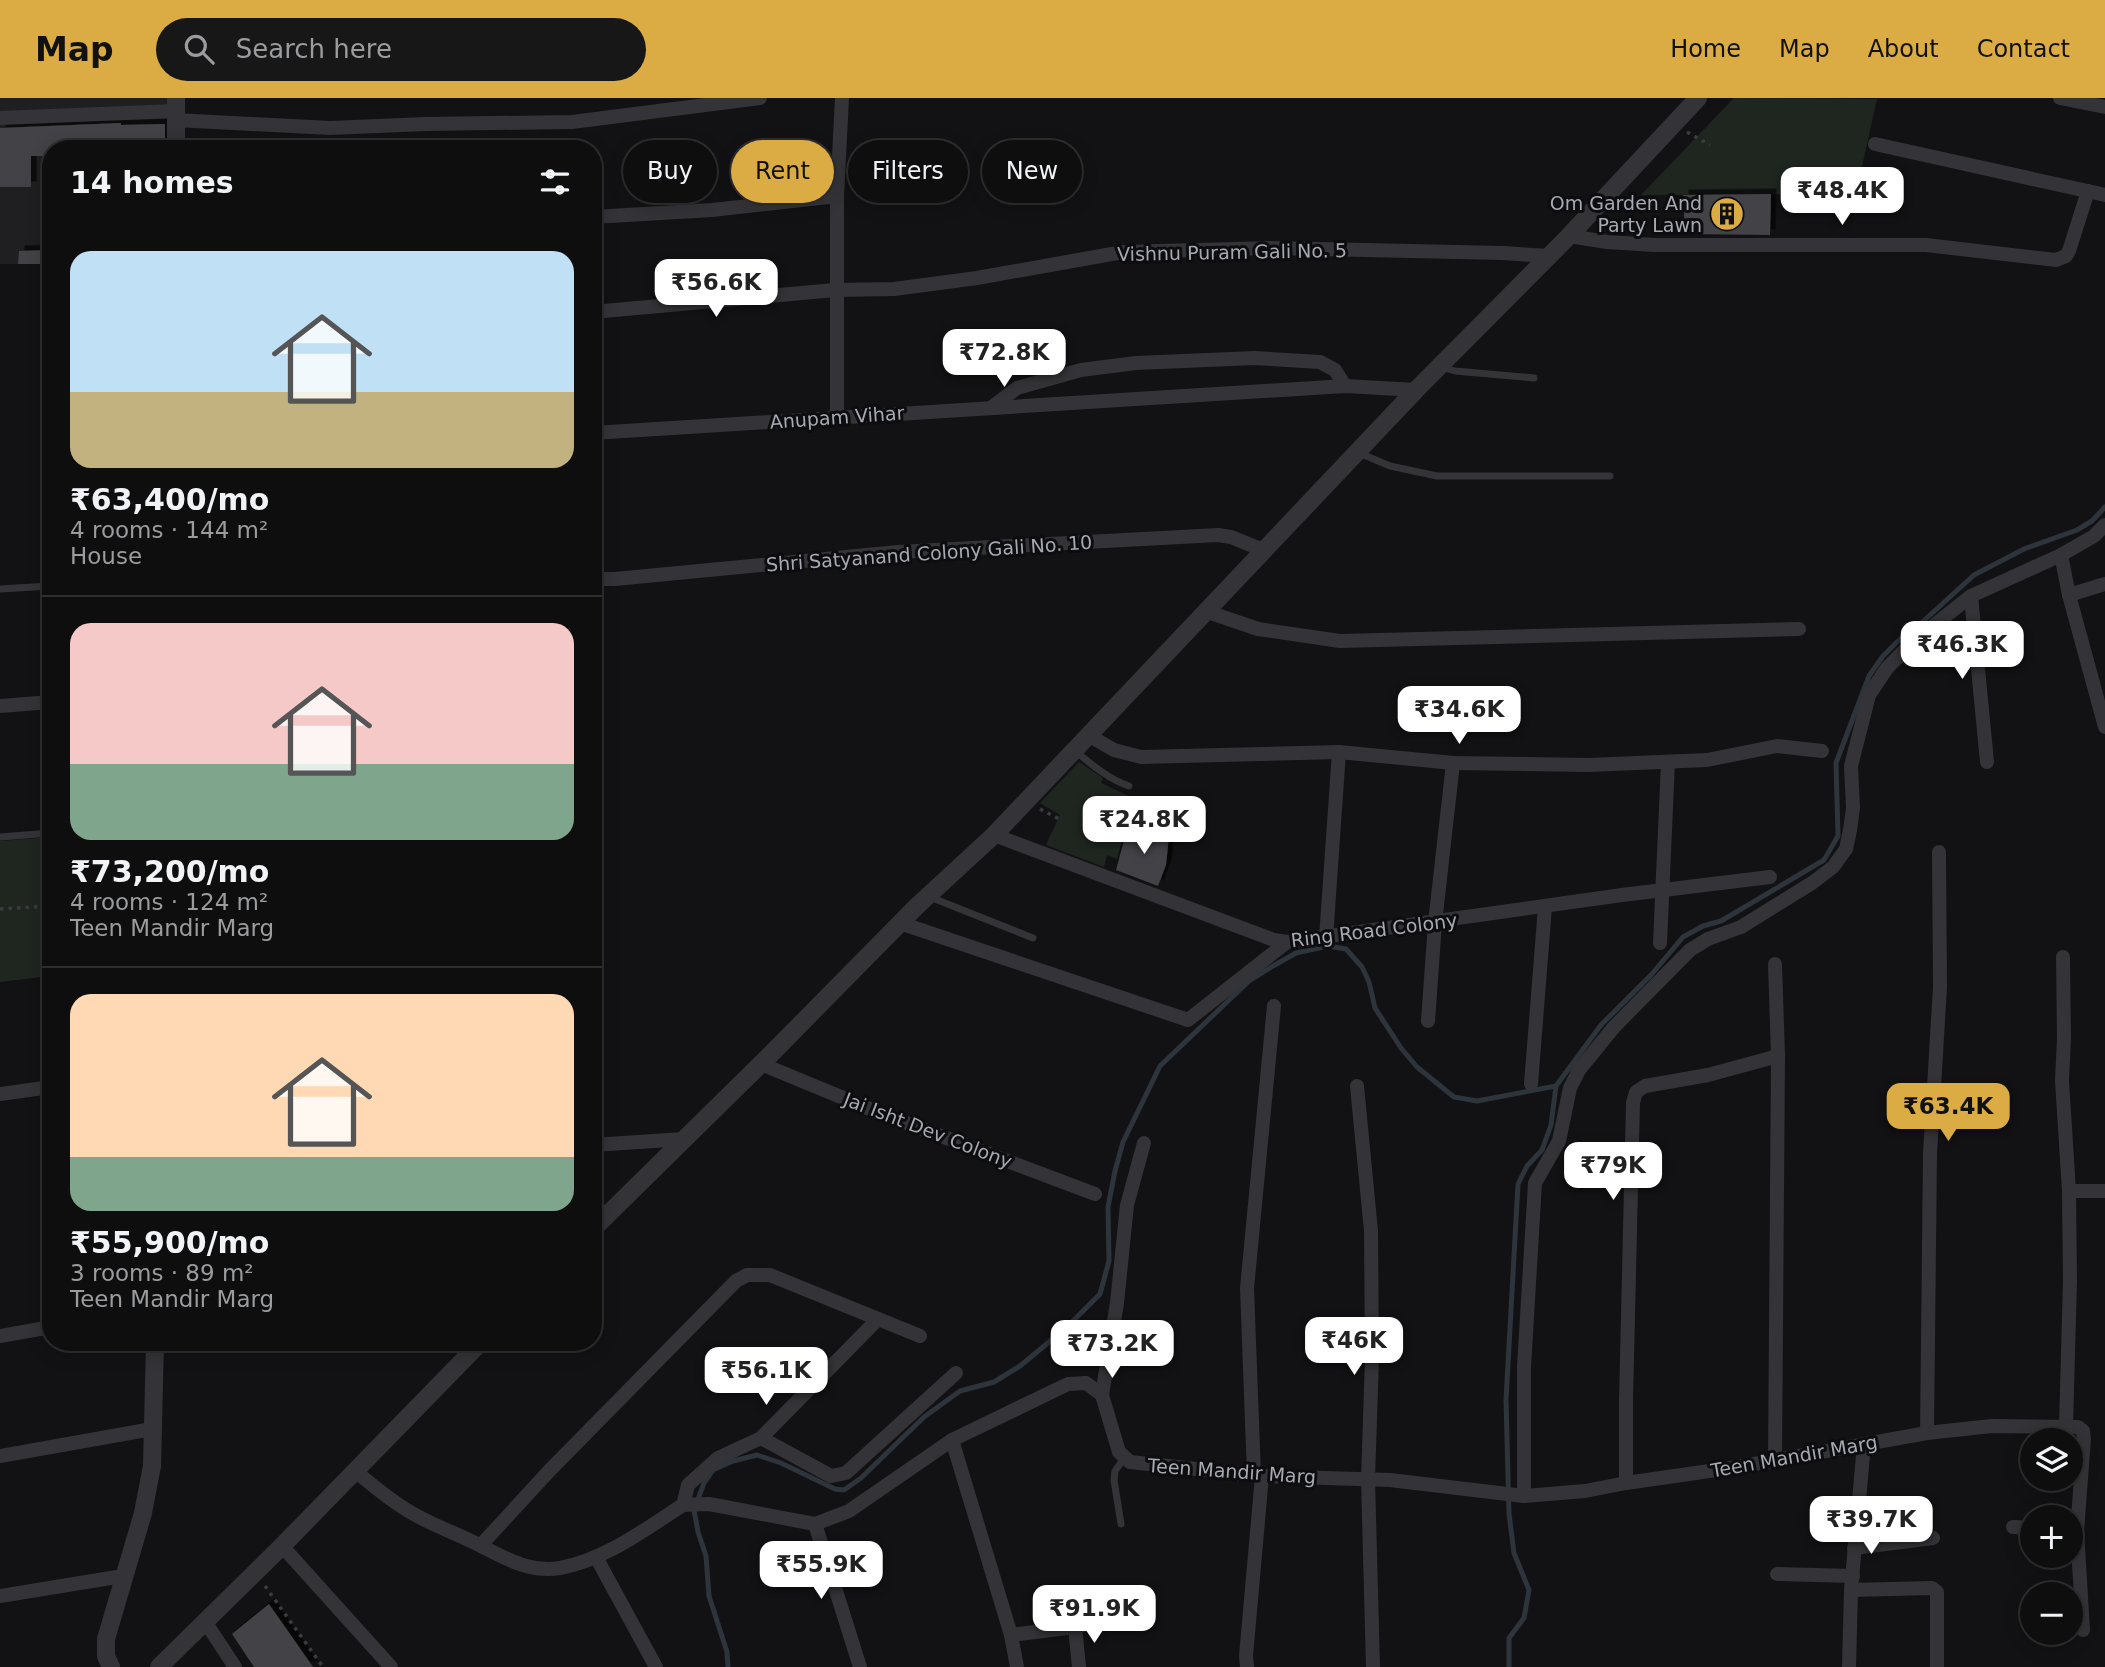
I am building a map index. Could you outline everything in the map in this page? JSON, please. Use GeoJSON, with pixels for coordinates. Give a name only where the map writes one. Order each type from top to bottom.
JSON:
{"type":"FeatureCollection","features":[{"type":"Feature","properties":{"kind":"street"},"geometry":{"type":"LineString","coordinates":[[0,118],[176,109],[330,128],[572,122],[760,98]]}},
{"type":"Feature","properties":{"kind":"street"},"geometry":{"type":"LineString","coordinates":[[837,417],[836,196],[842,98]]}},
{"type":"Feature","properties":{"kind":"street"},"geometry":{"type":"LineString","coordinates":[[602,1220],[927,896],[994,835],[1263,550],[1569,236],[1698,98]]}},
{"type":"Feature","properties":{"kind":"street"},"geometry":{"type":"LineString","coordinates":[[2060,98],[2105,107]]}},
{"type":"Feature","properties":{"kind":"street"},"geometry":{"type":"LineString","coordinates":[[176,109],[176,140]]}},
{"type":"Feature","properties":{"kind":"street"},"geometry":{"type":"LineString","coordinates":[[1875,144],[2105,195]]}},
{"type":"Feature","properties":{"kind":"street"},"geometry":{"type":"LineString","coordinates":[[1569,236],[1654,245],[1926,246],[2056,260],[2066,256],[2069,251],[2088,191]]}},
{"type":"Feature","properties":{"kind":"street"},"geometry":{"type":"LineString","coordinates":[[602,216],[712,210],[836,196]]}},
{"type":"Feature","properties":{"kind":"street","name":"Vishnu Puram Gali No. 5"},"geometry":{"type":"LineString","coordinates":[[602,311],[835,290],[894,289],[977,278],[1123,252],[1272,248],[1548,256]]}},
{"type":"Feature","properties":{"kind":"street"},"geometry":{"type":"LineString","coordinates":[[992,407],[1017,388],[1081,369],[1136,363],[1255,358],[1320,362],[1335,370],[1345,386]]}},
{"type":"Feature","properties":{"kind":"street","name":"Anupam Vihar"},"geometry":{"type":"LineString","coordinates":[[602,432],[992,407],[1139,401],[1345,386],[1416,390]]}},
{"type":"Feature","properties":{"kind":"street"},"geometry":{"type":"LineString","coordinates":[[1515,1495],[1535,1183],[1559,1141],[1570,1088],[1579,1070],[1614,1027],[1684,954],[1708,939],[1741,927],[1833,867],[1846,849],[1850,830],[1853,808],[1851,766],[1869,695],[1888,668],[1913,642],[1971,596],[2061,555],[2094,536],[2105,525]]}},
{"type":"Feature","properties":{"kind":"street","name":"Shri Satyanand Colony Gali No. 10"},"geometry":{"type":"LineString","coordinates":[[602,579],[898,552],[1218,535],[1231,537],[1263,550]]}},
{"type":"Feature","properties":{"kind":"street"},"geometry":{"type":"LineString","coordinates":[[2061,555],[2069,595],[2105,727]]}},
{"type":"Feature","properties":{"kind":"street"},"geometry":{"type":"LineString","coordinates":[[2069,595],[2105,584]]}},
{"type":"Feature","properties":{"kind":"street"},"geometry":{"type":"LineString","coordinates":[[1971,596],[1987,762]]}},
{"type":"Feature","properties":{"kind":"street"},"geometry":{"type":"LineString","coordinates":[[1205,611],[1258,629],[1340,641],[1799,629]]}},
{"type":"Feature","properties":{"kind":"street"},"geometry":{"type":"LineString","coordinates":[[0,706],[42,703]]}},
{"type":"Feature","properties":{"kind":"street"},"geometry":{"type":"LineString","coordinates":[[1088,735],[1114,750],[1141,757],[1339,752],[1453,763],[1589,765],[1707,761],[1776,746],[1822,751]]}},
{"type":"Feature","properties":{"kind":"street"},"geometry":{"type":"LineString","coordinates":[[1326,938],[1339,752]]}},
{"type":"Feature","properties":{"kind":"street"},"geometry":{"type":"LineString","coordinates":[[1660,943],[1668,762]]}},
{"type":"Feature","properties":{"kind":"street"},"geometry":{"type":"LineString","coordinates":[[1428,1021],[1435,923],[1453,763]]}},
{"type":"Feature","properties":{"kind":"street","name":"Ring Road Colony"},"geometry":{"type":"LineString","coordinates":[[994,835],[1274,940],[1287,942],[1770,877]]}},
{"type":"Feature","properties":{"kind":"street"},"geometry":{"type":"LineString","coordinates":[[1927,1433],[1930,1153],[1940,988],[1939,852]]}},
{"type":"Feature","properties":{"kind":"street"},"geometry":{"type":"LineString","coordinates":[[1531,1084],[1545,907]]}},
{"type":"Feature","properties":{"kind":"street"},"geometry":{"type":"LineString","coordinates":[[900,923],[1188,1020],[1287,942]]}},
{"type":"Feature","properties":{"kind":"street"},"geometry":{"type":"LineString","coordinates":[[2063,957],[2062,1081],[2069,1191],[2066,1426],[2078,1427],[2083,1431],[2084,1439],[2077,1505]]}},
{"type":"Feature","properties":{"kind":"street"},"geometry":{"type":"LineString","coordinates":[[1775,964],[1779,1056],[1775,1460]]}},
{"type":"Feature","properties":{"kind":"street"},"geometry":{"type":"LineString","coordinates":[[1247,1667],[1258,1476],[1247,1288],[1273,1006]]}},
{"type":"Feature","properties":{"kind":"street"},"geometry":{"type":"LineString","coordinates":[[1626,1483],[1633,1102],[1636,1092],[1645,1086],[1708,1075],[1779,1056]]}},
{"type":"Feature","properties":{"kind":"street","name":"Jai Isht Dev Colony"},"geometry":{"type":"LineString","coordinates":[[761,1064],[875,1111],[1095,1194]]}},
{"type":"Feature","properties":{"kind":"street"},"geometry":{"type":"LineString","coordinates":[[1357,1086],[1371,1231],[1372,1358],[1368,1479],[1373,1667]]}},
{"type":"Feature","properties":{"kind":"street"},"geometry":{"type":"LineString","coordinates":[[0,1094],[42,1088]]}},
{"type":"Feature","properties":{"kind":"street"},"geometry":{"type":"LineString","coordinates":[[602,1144],[684,1139]]}},
{"type":"Feature","properties":{"kind":"street"},"geometry":{"type":"LineString","coordinates":[[355,1471],[386,1496],[419,1517],[481,1545],[501,1558],[528,1567],[558,1568],[596,1557],[686,1504],[709,1504],[815,1524],[849,1510],[952,1440],[1068,1384],[1086,1383],[1102,1395],[1117,1303],[1126,1205],[1144,1143]]}},
{"type":"Feature","properties":{"kind":"street"},"geometry":{"type":"LineString","coordinates":[[2069,1191],[2105,1191]]}},
{"type":"Feature","properties":{"kind":"street"},"geometry":{"type":"LineString","coordinates":[[481,1545],[736,1281],[758,1274],[770,1275],[920,1336]]}},
{"type":"Feature","properties":{"kind":"street"},"geometry":{"type":"LineString","coordinates":[[686,1504],[688,1485],[718,1458],[761,1438],[878,1319]]}},
{"type":"Feature","properties":{"kind":"street"},"geometry":{"type":"LineString","coordinates":[[0,1336],[42,1329]]}},
{"type":"Feature","properties":{"kind":"street"},"geometry":{"type":"LineString","coordinates":[[111,1667],[106,1656],[106,1639],[143,1513],[152,1466],[155,1351]]}},
{"type":"Feature","properties":{"kind":"street"},"geometry":{"type":"LineString","coordinates":[[159,1667],[206,1623],[472,1351]]}},
{"type":"Feature","properties":{"kind":"street"},"geometry":{"type":"LineString","coordinates":[[761,1438],[831,1476],[846,1473],[956,1373]]}},
{"type":"Feature","properties":{"kind":"street","name":"Teen Mandir Marg"},"geometry":{"type":"LineString","coordinates":[[1102,1395],[1119,1452],[1130,1462],[1258,1476],[1368,1479],[1515,1495],[1585,1492],[1927,1433],[1992,1426],[2066,1426]]}},
{"type":"Feature","properties":{"kind":"street"},"geometry":{"type":"LineString","coordinates":[[0,1456],[152,1429]]}},
{"type":"Feature","properties":{"kind":"street"},"geometry":{"type":"LineString","coordinates":[[952,1440],[1011,1635],[1017,1667]]}},
{"type":"Feature","properties":{"kind":"street"},"geometry":{"type":"LineString","coordinates":[[1849,1667],[1854,1548],[1864,1444]]}},
{"type":"Feature","properties":{"kind":"street"},"geometry":{"type":"LineString","coordinates":[[815,1524],[860,1667]]}},
{"type":"Feature","properties":{"kind":"street"},"geometry":{"type":"LineString","coordinates":[[2012,1527],[2020,1527]]}},
{"type":"Feature","properties":{"kind":"street"},"geometry":{"type":"LineString","coordinates":[[1854,1548],[1933,1538]]}},
{"type":"Feature","properties":{"kind":"street"},"geometry":{"type":"LineString","coordinates":[[282,1546],[391,1667]]}},
{"type":"Feature","properties":{"kind":"street"},"geometry":{"type":"LineString","coordinates":[[596,1557],[656,1667]]}},
{"type":"Feature","properties":{"kind":"street"},"geometry":{"type":"LineString","coordinates":[[1777,1574],[1852,1583],[1932,1588],[1937,1592],[1937,1667]]}},
{"type":"Feature","properties":{"kind":"street"},"geometry":{"type":"LineString","coordinates":[[0,1596],[123,1576]]}},
{"type":"Feature","properties":{"kind":"street"},"geometry":{"type":"LineString","coordinates":[[1011,1635],[1075,1627],[1116,1618]]}},
{"type":"Feature","properties":{"kind":"street"},"geometry":{"type":"LineString","coordinates":[[206,1623],[235,1667]]}},
{"type":"Feature","properties":{"kind":"street"},"geometry":{"type":"LineString","coordinates":[[1075,1627],[1079,1667]]}},
{"type":"Feature","properties":{"kind":"lane"},"geometry":{"type":"LineString","coordinates":[[1440,366],[1455,371],[1534,378]]}},
{"type":"Feature","properties":{"kind":"lane"},"geometry":{"type":"LineString","coordinates":[[1357,452],[1390,466],[1437,476],[1610,476]]}},
{"type":"Feature","properties":{"kind":"lane"},"geometry":{"type":"LineString","coordinates":[[0,589],[42,587]]}},
{"type":"Feature","properties":{"kind":"lane"},"geometry":{"type":"LineString","coordinates":[[1074,749],[1096,768],[1129,786]]}},
{"type":"Feature","properties":{"kind":"lane"},"geometry":{"type":"LineString","coordinates":[[0,837],[42,834]]}},
{"type":"Feature","properties":{"kind":"lane"},"geometry":{"type":"LineString","coordinates":[[927,896],[1033,938]]}},
{"type":"Feature","properties":{"kind":"lane"},"geometry":{"type":"LineString","coordinates":[[1121,1524],[1114,1480],[1115,1471],[1125,1457]]}},
{"type":"Feature","properties":{"kind":"path"},"geometry":{"type":"LineString","coordinates":[[1673,124],[1710,145]]}},
{"type":"Feature","properties":{"kind":"path"},"geometry":{"type":"LineString","coordinates":[[0,909],[42,907]]}},
{"type":"Feature","properties":{"kind":"path"},"geometry":{"type":"LineString","coordinates":[[255,1573],[323,1667]]}},
{"type":"Feature","properties":{"kind":"shaded area"},"geometry":{"type":"Polygon","coordinates":[[[0,98],[169,98],[169,140],[42,140],[42,264],[0,264],[0,98]]]}},
{"type":"Feature","properties":{"kind":"shaded area"},"geometry":{"type":"Polygon","coordinates":[[[1734,98],[1877,99],[1856,194],[1641,195],[1734,98]]]}},
{"type":"Feature","properties":{"kind":"shaded area"},"geometry":{"type":"Polygon","coordinates":[[[1079,762],[1103,778],[1101,783],[1133,798],[1117,859],[1107,855],[1104,867],[1046,845],[1060,815],[1040,803],[1079,762]]]}},
{"type":"Feature","properties":{"kind":"shaded area"},"geometry":{"type":"Polygon","coordinates":[[[42,838],[42,977],[0,982],[0,841],[42,838]]]}},
{"type":"Feature","properties":{"kind":"building"},"geometry":{"type":"Polygon","coordinates":[[[165,124],[165,140],[42,140],[42,156],[31,156],[31,187],[0,187],[0,128],[165,124]]]}},
{"type":"Feature","properties":{"kind":"building","name":"Om Garden And Party Lawn"},"geometry":{"type":"Polygon","coordinates":[[[1771,194],[1770,235],[1685,234],[1683,195],[1771,194]]]}},
{"type":"Feature","properties":{"kind":"building"},"geometry":{"type":"Polygon","coordinates":[[[42,250],[42,264],[18,264],[19,251],[42,250]]]}},
{"type":"Feature","properties":{"kind":"building"},"geometry":{"type":"Polygon","coordinates":[[[1127,829],[1169,836],[1166,865],[1158,886],[1116,870],[1127,829]]]}},
{"type":"Feature","properties":{"kind":"building"},"geometry":{"type":"Polygon","coordinates":[[[269,1604],[313,1667],[254,1667],[232,1634],[269,1604]]]}},
{"type":"Feature","properties":{"kind":"waterway"},"geometry":{"type":"LineString","coordinates":[[728,1667],[727,1652],[709,1596],[706,1556],[694,1510],[704,1483],[713,1470],[757,1455],[781,1463],[835,1489],[844,1490],[861,1478],[924,1417],[960,1391],[994,1382],[1020,1366],[1067,1327],[1100,1294],[1109,1261],[1108,1207],[1115,1171],[1123,1142],[1160,1066],[1249,981],[1296,953],[1328,946],[1346,949],[1362,967],[1369,982],[1375,1008],[1401,1048],[1417,1067],[1454,1097],[1477,1101],[1556,1086],[1601,1025],[1651,975],[1683,937],[1703,926],[1721,921],[1824,860],[1838,836],[1836,763],[1869,676],[1883,656],[1974,575],[2024,549],[2077,530],[2092,521],[2105,507]]}},
{"type":"Feature","properties":{"kind":"waterway"},"geometry":{"type":"LineString","coordinates":[[1509,1667],[1509,1638],[1524,1618],[1529,1590],[1514,1553],[1509,1514],[1506,1400],[1518,1184],[1527,1166],[1542,1150],[1551,1125],[1556,1086]]}},
{"type":"Feature","properties":{"kind":"place","name":"Om Garden And Party Lawn"},"geometry":{"type":"Point","coordinates":[1727,214]}}]}
